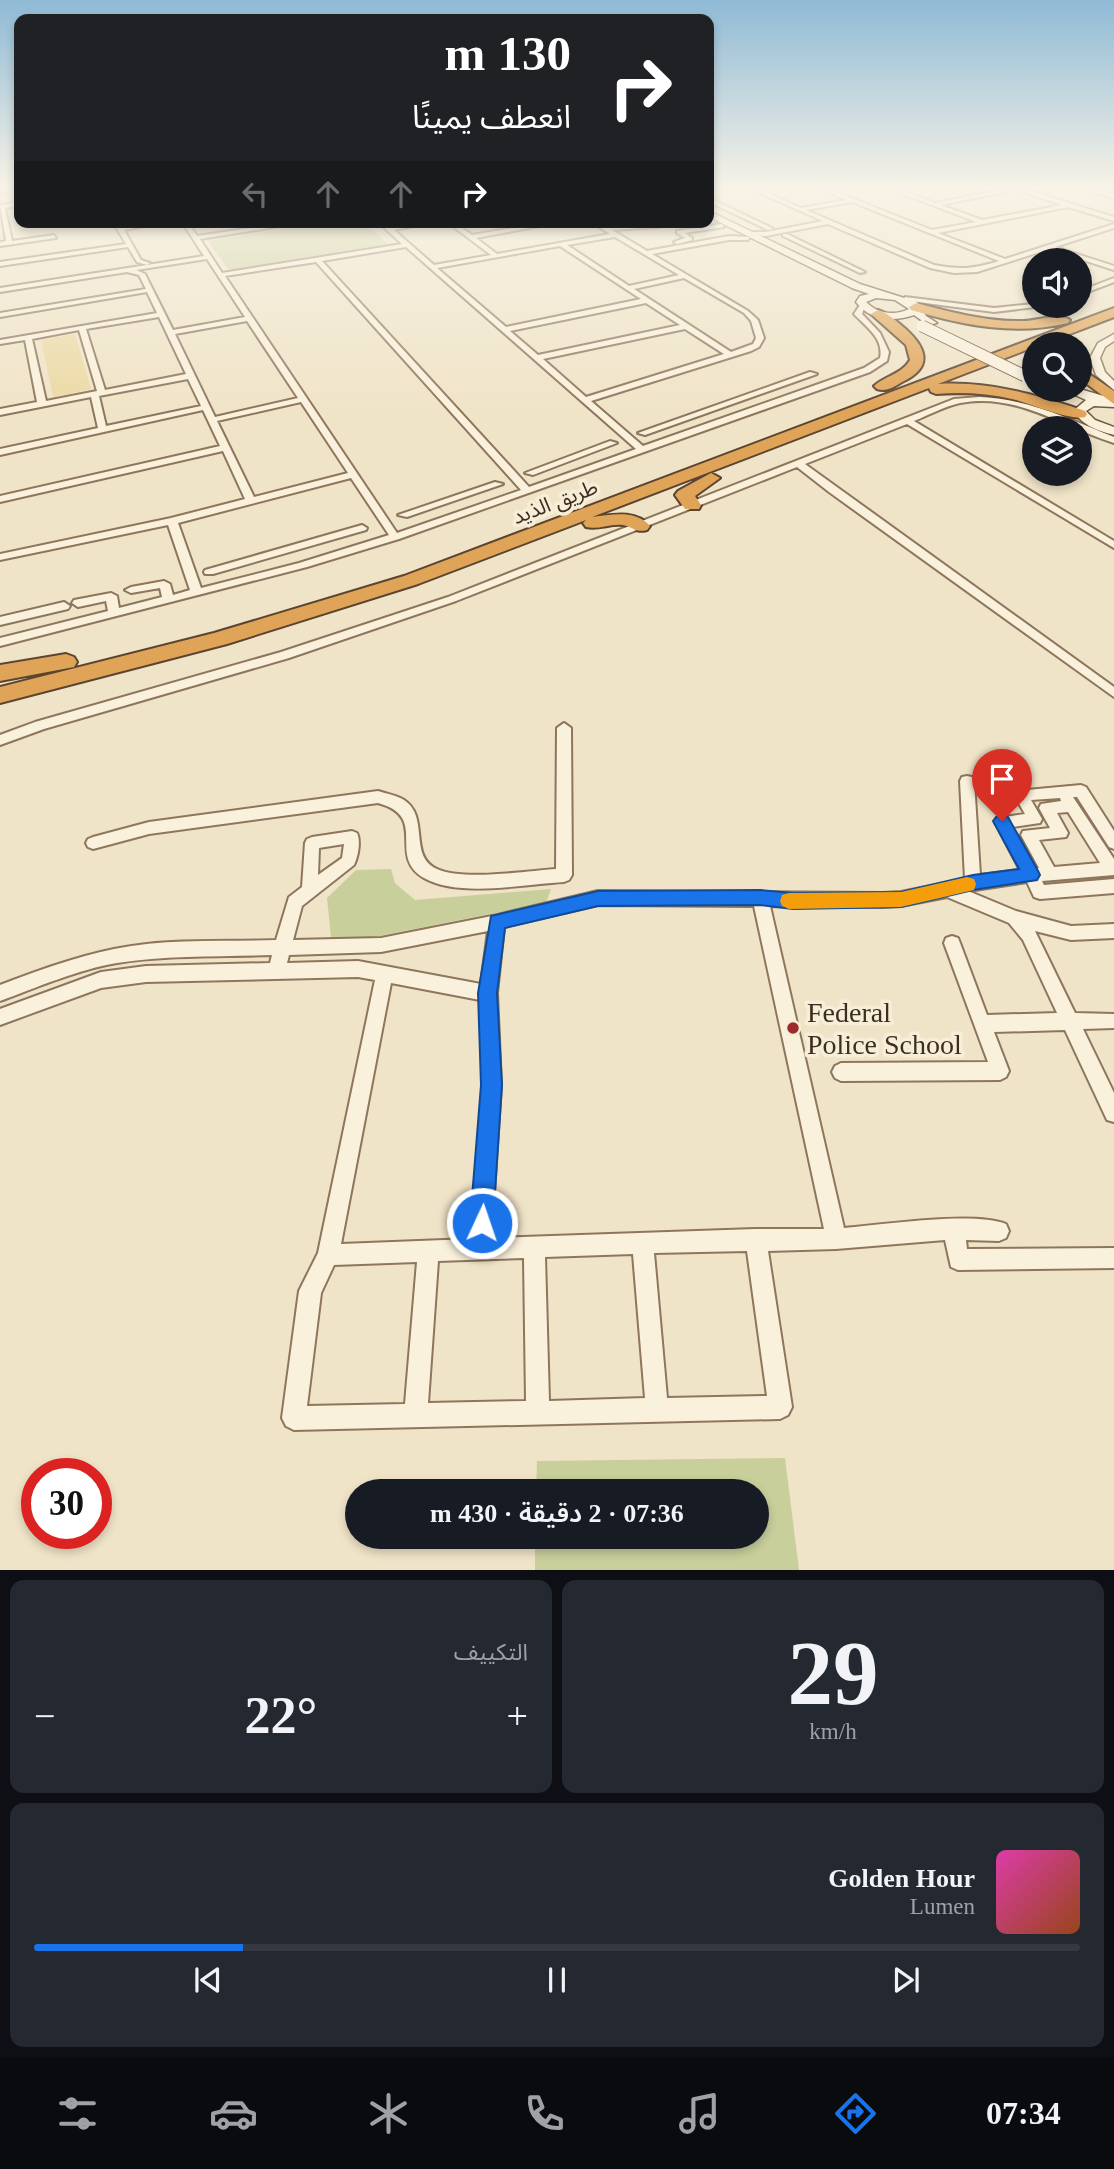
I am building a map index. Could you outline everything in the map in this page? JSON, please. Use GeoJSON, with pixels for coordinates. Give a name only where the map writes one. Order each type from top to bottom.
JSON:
{"type":"FeatureCollection","features":[{"type":"Feature","properties":{"kind":"highway"},"geometry":{"type":"LineString","coordinates":[[913,306],[958,319],[1004,326],[1046,324],[1069,318]]}},
{"type":"Feature","properties":{"kind":"highway"},"geometry":{"type":"LineString","coordinates":[[1075,332],[1113,310]]}},
{"type":"Feature","properties":{"kind":"highway","name":"طريق الذيد"},"geometry":{"type":"LineString","coordinates":[[1092,313],[1113,310]]}},
{"type":"Feature","properties":{"kind":"highway","name":"طريق الذيد"},"geometry":{"type":"LineString","coordinates":[[0,695],[69,670],[400,568],[775,438],[1113,310]]}},
{"type":"Feature","properties":{"kind":"highway"},"geometry":{"type":"LineString","coordinates":[[692,505],[684,498],[688,491],[742,463],[818,410],[897,380],[914,370],[918,364],[917,351],[877,315]]}},
{"type":"Feature","properties":{"kind":"highway","name":"طريق الذيد"},"geometry":{"type":"LineString","coordinates":[[0,680],[69,670],[287,619],[468,560],[1075,318]]}},
{"type":"Feature","properties":{"kind":"highway"},"geometry":{"type":"LineString","coordinates":[[1092,383],[1112,402]]}},
{"type":"Feature","properties":{"kind":"highway"},"geometry":{"type":"LineString","coordinates":[[775,438],[836,423],[909,395],[938,388],[972,388],[1010,393],[1079,412]]}},
{"type":"Feature","properties":{"kind":"highway"},"geometry":{"type":"LineString","coordinates":[[468,560],[502,556],[528,549],[595,523],[614,519],[626,519],[640,526]]}},
{"type":"Feature","properties":{"kind":"highway"},"geometry":{"type":"LineString","coordinates":[[0,673],[69,670]]}},
{"type":"Feature","properties":{"kind":"highway"},"geometry":{"type":"LineString","coordinates":[[0,702],[69,670]]}},
{"type":"Feature","properties":{"kind":"main road"},"geometry":{"type":"LineString","coordinates":[[797,263],[852,290],[862,303],[877,315],[927,324],[1022,372]]}},
{"type":"Feature","properties":{"kind":"main road"},"geometry":{"type":"LineString","coordinates":[[808,263],[859,288],[913,306],[927,324]]}},
{"type":"Feature","properties":{"kind":"main road"},"geometry":{"type":"LineString","coordinates":[[862,303],[869,296],[884,295]]}},
{"type":"Feature","properties":{"kind":"main road"},"geometry":{"type":"LineString","coordinates":[[877,315],[904,315],[913,306]]}},
{"type":"Feature","properties":{"kind":"main road"},"geometry":{"type":"LineString","coordinates":[[1092,396],[1112,402]]}},
{"type":"Feature","properties":{"kind":"main road"},"geometry":{"type":"LineString","coordinates":[[1068,402],[1090,423],[1114,431]]}},
{"type":"Feature","properties":{"kind":"main road"},"geometry":{"type":"LineString","coordinates":[[1079,412],[1089,403],[1112,402]]}},
{"type":"Feature","properties":{"kind":"street"},"geometry":{"type":"LineString","coordinates":[[0,289],[133,265],[160,263]]}},
{"type":"Feature","properties":{"kind":"street"},"geometry":{"type":"LineString","coordinates":[[213,263],[301,400],[395,537]]}},
{"type":"Feature","properties":{"kind":"street"},"geometry":{"type":"LineString","coordinates":[[221,275],[291,263]]}},
{"type":"Feature","properties":{"kind":"street"},"geometry":{"type":"LineString","coordinates":[[321,263],[528,491]]}},
{"type":"Feature","properties":{"kind":"street"},"geometry":{"type":"LineString","coordinates":[[428,263],[642,450]]}},
{"type":"Feature","properties":{"kind":"street"},"geometry":{"type":"LineString","coordinates":[[432,267],[454,263]]}},
{"type":"Feature","properties":{"kind":"street"},"geometry":{"type":"LineString","coordinates":[[591,263],[731,355]]}},
{"type":"Feature","properties":{"kind":"street"},"geometry":{"type":"LineString","coordinates":[[585,400],[731,355],[758,343],[760,336],[754,320],[741,308],[667,263]]}},
{"type":"Feature","properties":{"kind":"street"},"geometry":{"type":"LineString","coordinates":[[924,263],[954,271],[972,271],[997,263]]}},
{"type":"Feature","properties":{"kind":"street"},"geometry":{"type":"LineString","coordinates":[[820,269],[845,264],[862,272]]}},
{"type":"Feature","properties":{"kind":"street"},"geometry":{"type":"LineString","coordinates":[[133,265],[149,265]]}},
{"type":"Feature","properties":{"kind":"street"},"geometry":{"type":"LineString","coordinates":[[133,265],[142,274],[251,501]]}},
{"type":"Feature","properties":{"kind":"street"},"geometry":{"type":"LineString","coordinates":[[142,274],[149,265]]}},
{"type":"Feature","properties":{"kind":"street"},"geometry":{"type":"LineString","coordinates":[[628,288],[685,276]]}},
{"type":"Feature","properties":{"kind":"street"},"geometry":{"type":"LineString","coordinates":[[1092,288],[1114,280]]}},
{"type":"Feature","properties":{"kind":"street"},"geometry":{"type":"LineString","coordinates":[[0,315],[149,290]]}},
{"type":"Feature","properties":{"kind":"street"},"geometry":{"type":"LineString","coordinates":[[504,330],[648,300]]}},
{"type":"Feature","properties":{"kind":"street"},"geometry":{"type":"LineString","coordinates":[[913,306],[931,303],[993,310],[1022,308]]}},
{"type":"Feature","properties":{"kind":"street"},"geometry":{"type":"LineString","coordinates":[[913,306],[931,303]]}},
{"type":"Feature","properties":{"kind":"street"},"geometry":{"type":"LineString","coordinates":[[0,342],[161,314]]}},
{"type":"Feature","properties":{"kind":"street"},"geometry":{"type":"LineString","coordinates":[[0,642],[303,565],[395,537],[867,370],[884,359],[885,345],[877,315]]}},
{"type":"Feature","properties":{"kind":"street"},"geometry":{"type":"LineString","coordinates":[[170,333],[249,318]]}},
{"type":"Feature","properties":{"kind":"street"},"geometry":{"type":"LineString","coordinates":[[537,358],[687,326]]}},
{"type":"Feature","properties":{"kind":"street"},"geometry":{"type":"LineString","coordinates":[[82,328],[98,394],[103,430]]}},
{"type":"Feature","properties":{"kind":"street"},"geometry":{"type":"LineString","coordinates":[[1114,337],[1101,345],[1095,358],[1100,373],[1114,387]]}},
{"type":"Feature","properties":{"kind":"street"},"geometry":{"type":"LineString","coordinates":[[28,338],[42,404]]}},
{"type":"Feature","properties":{"kind":"street"},"geometry":{"type":"LineString","coordinates":[[642,433],[813,374]]}},
{"type":"Feature","properties":{"kind":"street"},"geometry":{"type":"LineString","coordinates":[[0,412],[190,376]]}},
{"type":"Feature","properties":{"kind":"street"},"geometry":{"type":"LineString","coordinates":[[782,384],[799,394]]}},
{"type":"Feature","properties":{"kind":"street"},"geometry":{"type":"LineString","coordinates":[[212,420],[301,400]]}},
{"type":"Feature","properties":{"kind":"street"},"geometry":{"type":"LineString","coordinates":[[0,740],[40,725],[208,678],[377,625],[502,581],[957,401],[1000,400],[1050,411],[1114,440]]}},
{"type":"Feature","properties":{"kind":"street"},"geometry":{"type":"LineString","coordinates":[[723,405],[740,415]]}},
{"type":"Feature","properties":{"kind":"street"},"geometry":{"type":"LineString","coordinates":[[0,452],[206,407]]}},
{"type":"Feature","properties":{"kind":"street"},"geometry":{"type":"LineString","coordinates":[[907,420],[1114,545]]}},
{"type":"Feature","properties":{"kind":"street"},"geometry":{"type":"LineString","coordinates":[[670,423],[687,434]]}},
{"type":"Feature","properties":{"kind":"street"},"geometry":{"type":"LineString","coordinates":[[530,473],[613,443]]}},
{"type":"Feature","properties":{"kind":"street"},"geometry":{"type":"LineString","coordinates":[[0,499],[225,448]]}},
{"type":"Feature","properties":{"kind":"street"},"geometry":{"type":"LineString","coordinates":[[574,457],[589,469]]}},
{"type":"Feature","properties":{"kind":"street"},"geometry":{"type":"LineString","coordinates":[[799,463],[832,490],[1114,693]]}},
{"type":"Feature","properties":{"kind":"street"},"geometry":{"type":"LineString","coordinates":[[0,559],[172,521],[351,475]]}},
{"type":"Feature","properties":{"kind":"street"},"geometry":{"type":"LineString","coordinates":[[403,515],[498,484]]}},
{"type":"Feature","properties":{"kind":"street"},"geometry":{"type":"LineString","coordinates":[[454,499],[468,513]]}},
{"type":"Feature","properties":{"kind":"street"},"geometry":{"type":"LineString","coordinates":[[172,521],[197,593]]}},
{"type":"Feature","properties":{"kind":"street"},"geometry":{"type":"LineString","coordinates":[[209,572],[362,528]]}},
{"type":"Feature","properties":{"kind":"street"},"geometry":{"type":"LineString","coordinates":[[294,548],[303,565]]}},
{"type":"Feature","properties":{"kind":"street"},"geometry":{"type":"LineString","coordinates":[[131,590],[164,584],[169,600]]}},
{"type":"Feature","properties":{"kind":"street"},"geometry":{"type":"LineString","coordinates":[[78,603],[111,596],[114,614]]}},
{"type":"Feature","properties":{"kind":"street"},"geometry":{"type":"LineString","coordinates":[[0,621],[64,606]]}},
{"type":"Feature","properties":{"kind":"street"},"geometry":{"type":"LineString","coordinates":[[17,638],[18,616]]}},
{"type":"Feature","properties":{"kind":"street"},"geometry":{"type":"LineString","coordinates":[[93,844],[149,828],[378,797],[403,804],[410,813],[416,860],[427,872],[452,881],[564,875],[564,728]]}},
{"type":"Feature","properties":{"kind":"street"},"geometry":{"type":"LineString","coordinates":[[967,781],[973,883]]}},
{"type":"Feature","properties":{"kind":"street"},"geometry":{"type":"LineString","coordinates":[[1114,843],[1081,791],[1021,795],[1035,819],[1002,821],[1040,892],[1114,886]]}},
{"type":"Feature","properties":{"kind":"street"},"geometry":{"type":"LineString","coordinates":[[0,993],[114,956],[155,951],[381,945],[598,898],[760,898],[793,901],[901,899],[973,883],[1031,875],[1112,869],[1063,793]]}},
{"type":"Feature","properties":{"kind":"street"},"geometry":{"type":"LineString","coordinates":[[1050,874],[1028,835],[1061,833],[1046,808],[1072,806]]}},
{"type":"Feature","properties":{"kind":"street"},"geometry":{"type":"LineString","coordinates":[[276,971],[295,902],[310,890]]}},
{"type":"Feature","properties":{"kind":"street"},"geometry":{"type":"LineString","coordinates":[[948,890],[1014,918],[1071,933],[1114,931]]}},
{"type":"Feature","properties":{"kind":"street"},"geometry":{"type":"LineString","coordinates":[[760,898],[836,1239]]}},
{"type":"Feature","properties":{"kind":"street"},"geometry":{"type":"LineString","coordinates":[[1014,918],[1030,934],[1114,1113]]}},
{"type":"Feature","properties":{"kind":"street"},"geometry":{"type":"LineString","coordinates":[[480,1250],[492,1085],[488,993],[497,922]]}},
{"type":"Feature","properties":{"kind":"street"},"geometry":{"type":"LineString","coordinates":[[841,1072],[1000,1070],[952,943]]}},
{"type":"Feature","properties":{"kind":"street"},"geometry":{"type":"LineString","coordinates":[[0,1017],[102,980],[146,974],[358,969],[384,976],[488,993]]}},
{"type":"Feature","properties":{"kind":"street"},"geometry":{"type":"LineString","coordinates":[[384,976],[328,1255],[310,1291],[294,1418],[780,1407],[755,1239]]}},
{"type":"Feature","properties":{"kind":"street"},"geometry":{"type":"LineString","coordinates":[[982,1024],[1111,1021]]}},
{"type":"Feature","properties":{"kind":"street"},"geometry":{"type":"LineString","coordinates":[[954,1229],[958,1260],[1114,1258]]}},
{"type":"Feature","properties":{"kind":"street"},"geometry":{"type":"LineString","coordinates":[[328,1255],[755,1239],[836,1239],[954,1229],[999,1231]]}},
{"type":"Feature","properties":{"kind":"street"},"geometry":{"type":"LineString","coordinates":[[643,1243],[657,1410]]}},
{"type":"Feature","properties":{"kind":"street"},"geometry":{"type":"LineString","coordinates":[[534,1247],[538,1412]]}},
{"type":"Feature","properties":{"kind":"street"},"geometry":{"type":"LineString","coordinates":[[416,1416],[428,1253]]}},
{"type":"Feature","properties":{"kind":"green space"},"geometry":{"type":"Polygon","coordinates":[[[224,263],[272,263],[232,270],[224,263]]]}},
{"type":"Feature","properties":{"kind":"green space"},"geometry":{"type":"Polygon","coordinates":[[[391,869],[395,883],[415,900],[551,889],[546,903],[364,939],[331,938],[327,898],[356,870],[391,869]]]}},
{"type":"Feature","properties":{"kind":"green space"},"geometry":{"type":"Polygon","coordinates":[[[785,1458],[799,1570],[535,1570],[535,1549],[769,1549],[769,1479],[536,1479],[537,1461],[785,1458]]]}},
{"type":"Feature","properties":{"kind":"sand"},"geometry":{"type":"Polygon","coordinates":[[[75,334],[91,389],[53,397],[41,340],[75,334]]]}},
{"type":"Feature","properties":{"kind":"slow traffic"},"geometry":{"type":"LineString","coordinates":[[789,901],[901,899],[967,884]]}},
{"type":"Feature","properties":{"kind":"place","name":"Federal Police School"},"geometry":{"type":"Point","coordinates":[793,1028]}},
{"type":"Feature","properties":{"kind":"route"},"geometry":{"type":"LineString","coordinates":[[482,1223],[492,1085],[488,993],[497,922],[598,898],[760,898],[793,901],[901,899],[973,883],[1031,875],[1002,821]]}}]}
